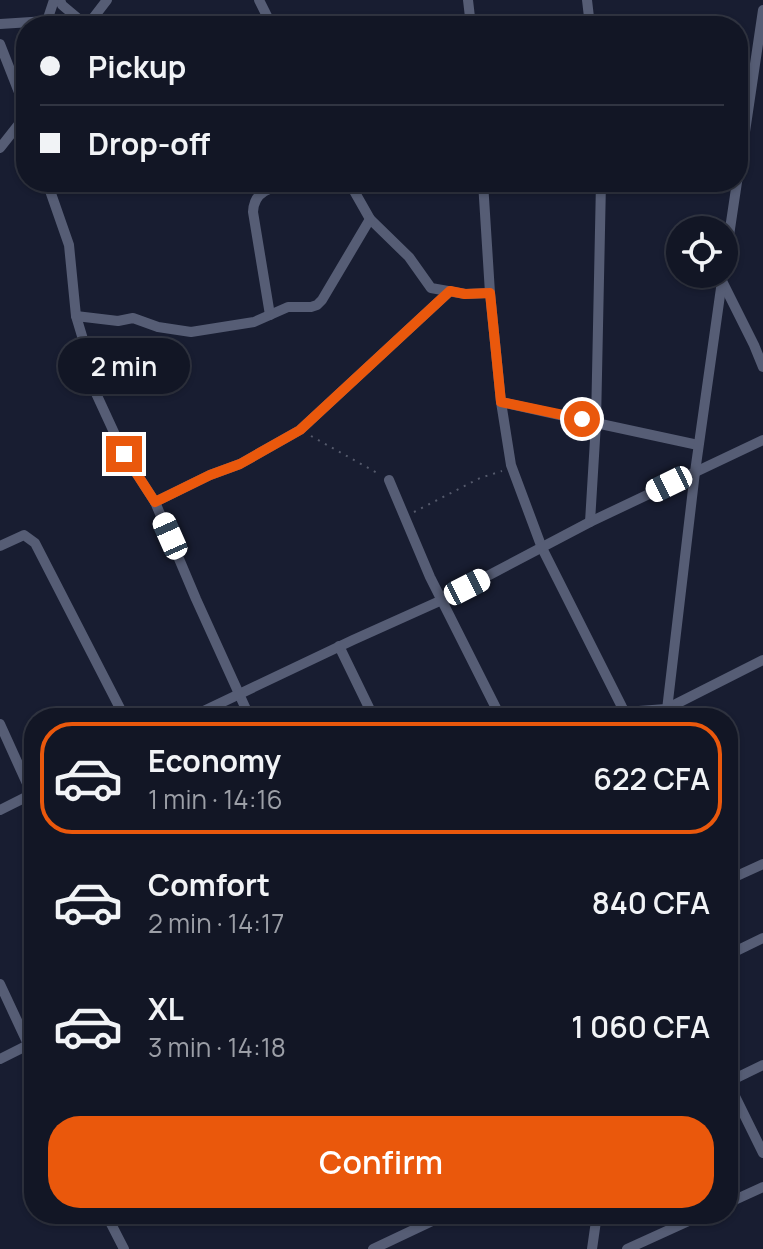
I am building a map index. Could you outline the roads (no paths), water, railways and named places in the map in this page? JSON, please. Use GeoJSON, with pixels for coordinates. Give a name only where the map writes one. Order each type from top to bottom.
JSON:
{"type":"FeatureCollection","features":[{"type":"Feature","properties":{"kind":"street"},"geometry":{"type":"LineString","coordinates":[[57,0],[75,16]]}},
{"type":"Feature","properties":{"kind":"street"},"geometry":{"type":"LineString","coordinates":[[95,16],[107,0]]}},
{"type":"Feature","properties":{"kind":"street"},"geometry":{"type":"LineString","coordinates":[[748,132],[758,84],[763,10]]}},
{"type":"Feature","properties":{"kind":"street"},"geometry":{"type":"LineString","coordinates":[[0,44],[16,85]]}},
{"type":"Feature","properties":{"kind":"street"},"geometry":{"type":"LineString","coordinates":[[0,148],[16,130]]}},
{"type":"Feature","properties":{"kind":"street"},"geometry":{"type":"LineString","coordinates":[[50,192],[69,245],[76,316],[94,389],[124,454],[155,502],[245,708]]}},
{"type":"Feature","properties":{"kind":"street"},"geometry":{"type":"LineString","coordinates":[[262,192],[253,201],[253,212],[270,315]]}},
{"type":"Feature","properties":{"kind":"street"},"geometry":{"type":"LineString","coordinates":[[355,192],[370,219],[409,257],[431,288],[465,294],[490,293]]}},
{"type":"Feature","properties":{"kind":"street"},"geometry":{"type":"LineString","coordinates":[[484,192],[501,402],[512,467],[542,548],[623,708]]}},
{"type":"Feature","properties":{"kind":"street"},"geometry":{"type":"LineString","coordinates":[[590,522],[596,423],[601,192]]}},
{"type":"Feature","properties":{"kind":"street"},"geometry":{"type":"LineString","coordinates":[[732,216],[736,192]]}},
{"type":"Feature","properties":{"kind":"street"},"geometry":{"type":"LineString","coordinates":[[76,316],[118,321],[133,318],[158,327],[191,332],[254,322],[288,307],[317,305],[370,219]]}},
{"type":"Feature","properties":{"kind":"street"},"geometry":{"type":"LineString","coordinates":[[667,708],[698,445],[721,288]]}},
{"type":"Feature","properties":{"kind":"street"},"geometry":{"type":"LineString","coordinates":[[729,288],[763,367]]}},
{"type":"Feature","properties":{"kind":"street"},"geometry":{"type":"LineString","coordinates":[[155,502],[240,464],[300,430],[450,291]]}},
{"type":"Feature","properties":{"kind":"street"},"geometry":{"type":"LineString","coordinates":[[501,402],[698,445]]}},
{"type":"Feature","properties":{"kind":"street"},"geometry":{"type":"LineString","coordinates":[[210,708],[442,600],[590,522],[763,440]]}},
{"type":"Feature","properties":{"kind":"street"},"geometry":{"type":"LineString","coordinates":[[389,480],[430,577],[496,708]]}},
{"type":"Feature","properties":{"kind":"street"},"geometry":{"type":"LineString","coordinates":[[0,546],[24,535],[35,543],[120,708]]}},
{"type":"Feature","properties":{"kind":"street"},"geometry":{"type":"LineString","coordinates":[[339,646],[369,708]]}},
{"type":"Feature","properties":{"kind":"street"},"geometry":{"type":"LineString","coordinates":[[677,708],[763,660]]}},
{"type":"Feature","properties":{"kind":"street"},"geometry":{"type":"LineString","coordinates":[[0,725],[24,777]]}},
{"type":"Feature","properties":{"kind":"street"},"geometry":{"type":"LineString","coordinates":[[0,810],[24,800]]}},
{"type":"Feature","properties":{"kind":"street"},"geometry":{"type":"LineString","coordinates":[[738,875],[763,864]]}},
{"type":"Feature","properties":{"kind":"street"},"geometry":{"type":"LineString","coordinates":[[738,950],[763,938]]}},
{"type":"Feature","properties":{"kind":"street"},"geometry":{"type":"LineString","coordinates":[[0,984],[24,1030]]}},
{"type":"Feature","properties":{"kind":"street"},"geometry":{"type":"LineString","coordinates":[[0,1059],[24,1047]]}},
{"type":"Feature","properties":{"kind":"street"},"geometry":{"type":"LineString","coordinates":[[738,1077],[763,1065]]}},
{"type":"Feature","properties":{"kind":"street"},"geometry":{"type":"LineString","coordinates":[[738,1102],[763,1153]]}},
{"type":"Feature","properties":{"kind":"street"},"geometry":{"type":"LineString","coordinates":[[738,1198],[763,1187]]}},
{"type":"Feature","properties":{"kind":"street"},"geometry":{"type":"LineString","coordinates":[[112,1224],[124,1249]]}},
{"type":"Feature","properties":{"kind":"street"},"geometry":{"type":"LineString","coordinates":[[379,1248],[427,1224]]}},
{"type":"Feature","properties":{"kind":"street"},"geometry":{"type":"LineString","coordinates":[[592,1249],[596,1224]]}},
{"type":"Feature","properties":{"kind":"street"},"geometry":{"type":"LineString","coordinates":[[627,1249],[680,1224]]}}]}
